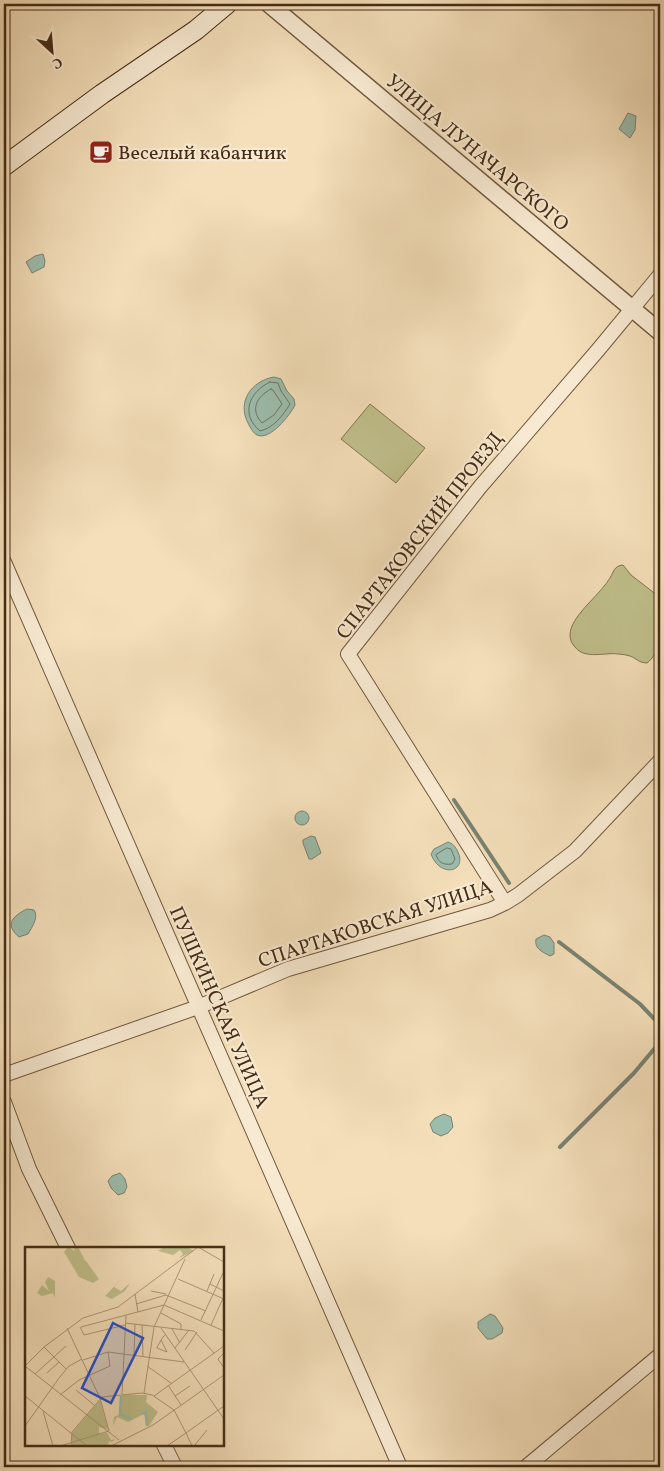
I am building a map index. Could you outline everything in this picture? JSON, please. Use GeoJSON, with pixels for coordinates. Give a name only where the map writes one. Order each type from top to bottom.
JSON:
{"type":"FeatureCollection","features":[{"type":"Feature","properties":{"kind":"main road"},"geometry":{"type":"LineString","coordinates":[[4,166],[102,94],[196,30],[227,4]]}},
{"type":"Feature","properties":{"kind":"street","name":"УЛИЦА ЛУНАЧАРСКОГО"},"geometry":{"type":"LineString","coordinates":[[269,4],[660,332]]}},
{"type":"Feature","properties":{"kind":"street"},"geometry":{"type":"LineString","coordinates":[[631,309],[660,274]]}},
{"type":"Feature","properties":{"kind":"street","name":"СПАРТАКОВСКИЙ ПРОЕЗД"},"geometry":{"type":"LineString","coordinates":[[505,903],[348,654],[480,487],[631,309]]}},
{"type":"Feature","properties":{"kind":"street","name":"ПУШКИНСКАЯ УЛИЦА"},"geometry":{"type":"LineString","coordinates":[[4,562],[400,1467]]}},
{"type":"Feature","properties":{"kind":"street","name":"СПАРТАКОВСКАЯ УЛИЦА"},"geometry":{"type":"LineString","coordinates":[[4,1075],[198,1007],[288,969],[490,910],[505,903],[574,851],[660,761]]}},
{"type":"Feature","properties":{"kind":"street"},"geometry":{"type":"LineString","coordinates":[[4,1102],[29,1169],[68,1247]]}},
{"type":"Feature","properties":{"kind":"street"},"geometry":{"type":"LineString","coordinates":[[526,1467],[660,1355]]}},
{"type":"Feature","properties":{"kind":"street"},"geometry":{"type":"LineString","coordinates":[[165,1446],[176,1467]]}},
{"type":"Feature","properties":{"kind":"green space"},"geometry":{"type":"Polygon","coordinates":[[[370,404],[425,448],[396,483],[341,439],[370,404]]]}},
{"type":"Feature","properties":{"kind":"green space"},"geometry":{"type":"Polygon","coordinates":[[[623,565],[631,575],[653,592],[660,602],[660,613],[656,622],[659,633],[657,650],[647,663],[622,654],[595,655],[584,653],[573,645],[570,637],[570,631],[575,620],[606,584],[615,569],[623,565]]]}},
{"type":"Feature","properties":{"kind":"water"},"geometry":{"type":"Polygon","coordinates":[[[628,113],[636,116],[635,130],[630,138],[619,129],[628,113]]]}},
{"type":"Feature","properties":{"kind":"water"},"geometry":{"type":"Polygon","coordinates":[[[43,254],[44,267],[32,273],[26,262],[35,256],[43,254]]]}},
{"type":"Feature","properties":{"kind":"water"},"geometry":{"type":"Polygon","coordinates":[[[274,377],[281,379],[287,391],[294,399],[295,405],[289,415],[273,431],[262,436],[257,435],[248,423],[245,415],[245,400],[259,383],[274,377]]]}},
{"type":"Feature","properties":{"kind":"water"},"geometry":{"type":"Polygon","coordinates":[[[299,811],[305,811],[309,818],[305,825],[299,825],[295,821],[295,815],[299,811]]]}},
{"type":"Feature","properties":{"kind":"water"},"geometry":{"type":"Polygon","coordinates":[[[311,836],[315,837],[321,853],[309,859],[303,840],[311,836]]]}},
{"type":"Feature","properties":{"kind":"water"},"geometry":{"type":"Polygon","coordinates":[[[448,842],[455,847],[460,858],[456,868],[452,870],[446,870],[441,867],[435,862],[431,854],[434,849],[448,842]]]}},
{"type":"Feature","properties":{"kind":"water"},"geometry":{"type":"Polygon","coordinates":[[[27,909],[34,910],[36,916],[28,934],[19,937],[14,932],[11,924],[18,914],[27,909]]]}},
{"type":"Feature","properties":{"kind":"water"},"geometry":{"type":"Polygon","coordinates":[[[544,935],[550,937],[554,943],[554,954],[550,956],[536,945],[536,939],[544,935]]]}},
{"type":"Feature","properties":{"kind":"water"},"geometry":{"type":"Polygon","coordinates":[[[444,1114],[451,1117],[453,1127],[448,1133],[441,1136],[433,1132],[430,1124],[435,1118],[444,1114]]]}},
{"type":"Feature","properties":{"kind":"water"},"geometry":{"type":"Polygon","coordinates":[[[120,1173],[125,1179],[127,1187],[124,1193],[118,1195],[111,1188],[108,1181],[112,1176],[120,1173]]]}},
{"type":"Feature","properties":{"kind":"water"},"geometry":{"type":"Polygon","coordinates":[[[490,1314],[495,1316],[503,1328],[502,1333],[492,1339],[487,1339],[478,1328],[478,1322],[490,1314]]]}},
{"type":"Feature","properties":{"kind":"waterway"},"geometry":{"type":"LineString","coordinates":[[454,800],[509,883]]}},
{"type":"Feature","properties":{"kind":"waterway"},"geometry":{"type":"LineString","coordinates":[[559,942],[640,1004],[660,1025]]}},
{"type":"Feature","properties":{"kind":"waterway"},"geometry":{"type":"LineString","coordinates":[[560,1147],[634,1073],[660,1042]]}},
{"type":"Feature","properties":{"kind":"place","name":"Веселый кабанчик"},"geometry":{"type":"Point","coordinates":[101,152]}}]}
